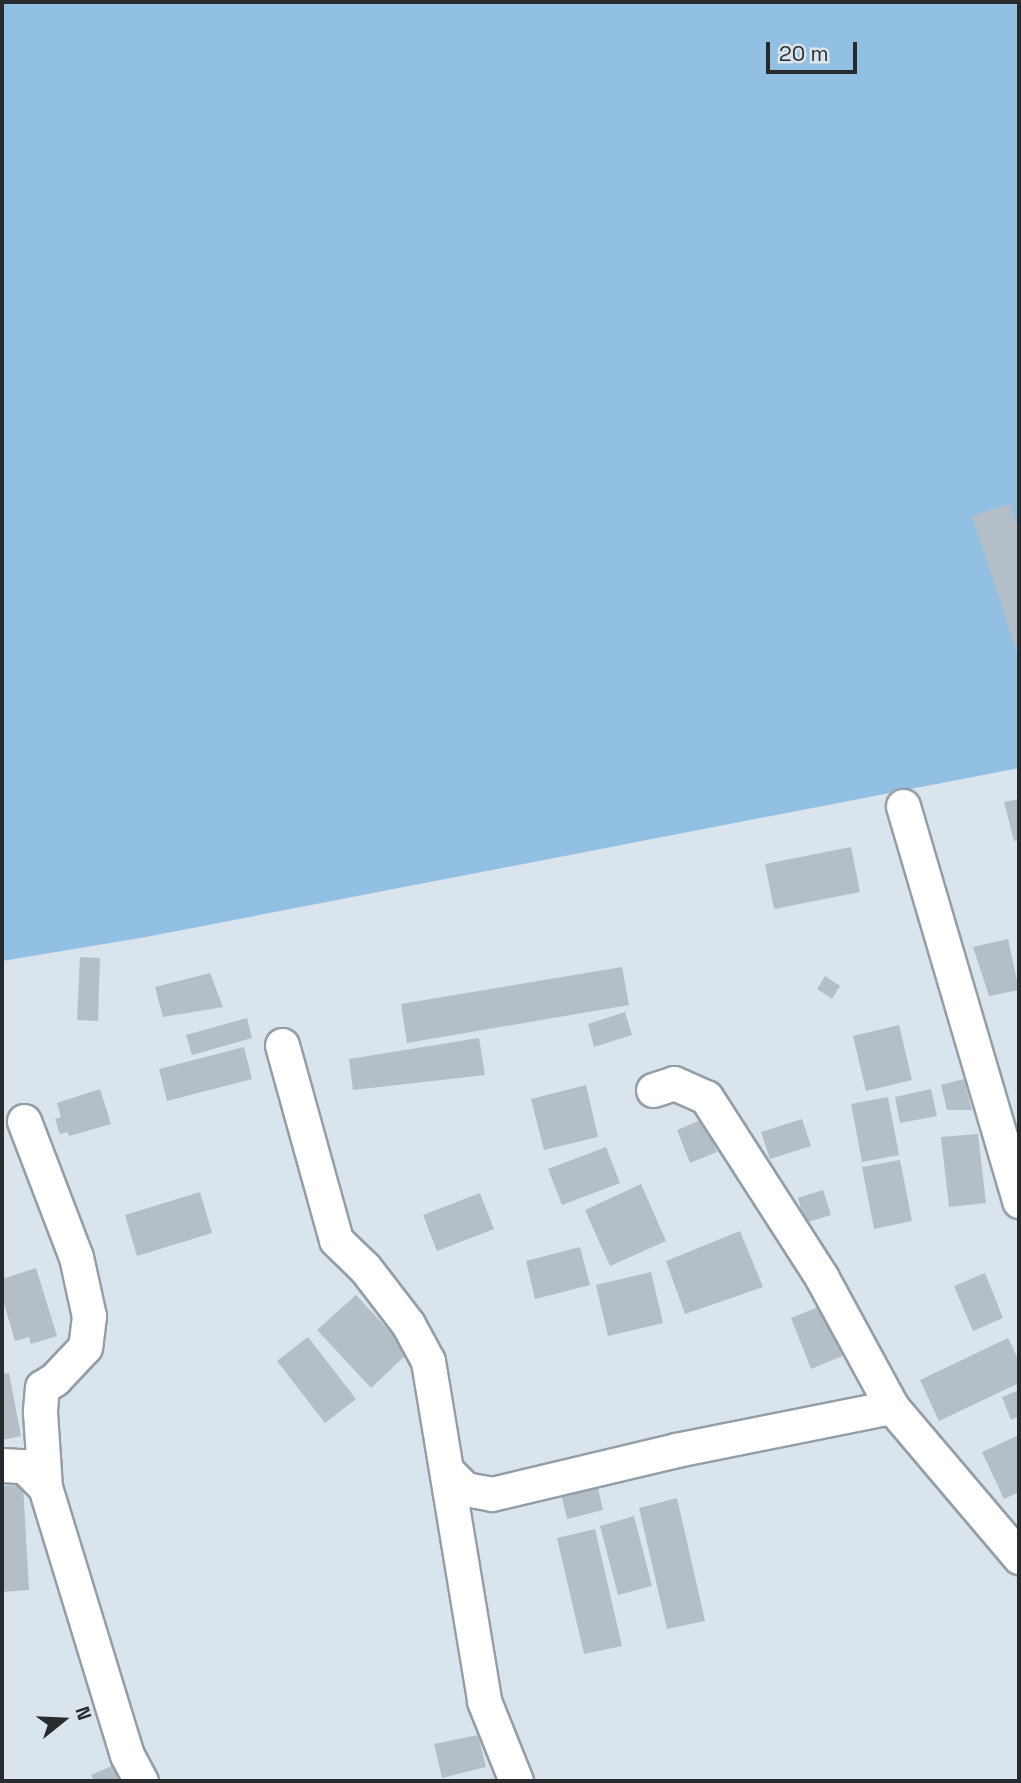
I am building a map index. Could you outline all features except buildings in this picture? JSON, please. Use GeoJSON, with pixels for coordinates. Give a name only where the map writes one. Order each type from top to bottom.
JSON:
{"type":"FeatureCollection","features":[{"type":"Feature","properties":{"kind":"street"},"geometry":{"type":"LineString","coordinates":[[903,807],[1019,1201]]}},
{"type":"Feature","properties":{"kind":"street"},"geometry":{"type":"LineString","coordinates":[[282,1045],[336,1240],[365,1268],[408,1324],[428,1361],[484,1701],[516,1781]]}},
{"type":"Feature","properties":{"kind":"street"},"geometry":{"type":"LineString","coordinates":[[653,1090],[674,1083],[706,1097],[822,1278],[892,1407],[1019,1557]]}},
{"type":"Feature","properties":{"kind":"street"},"geometry":{"type":"LineString","coordinates":[[24,1121],[76,1257],[89,1316],[85,1347],[55,1379],[42,1387],[40,1412],[45,1487],[127,1755],[141,1781]]}},
{"type":"Feature","properties":{"kind":"street"},"geometry":{"type":"LineString","coordinates":[[448,1472],[465,1489],[492,1494],[676,1450],[892,1407]]}},
{"type":"Feature","properties":{"kind":"street"},"geometry":{"type":"LineString","coordinates":[[2,1465],[23,1466],[45,1487]]}},
{"type":"Feature","properties":{"kind":"shaded area"},"geometry":{"type":"Polygon","coordinates":[[[2,2],[1019,2],[1019,768],[146,937],[2,961],[2,2]]]}}]}
